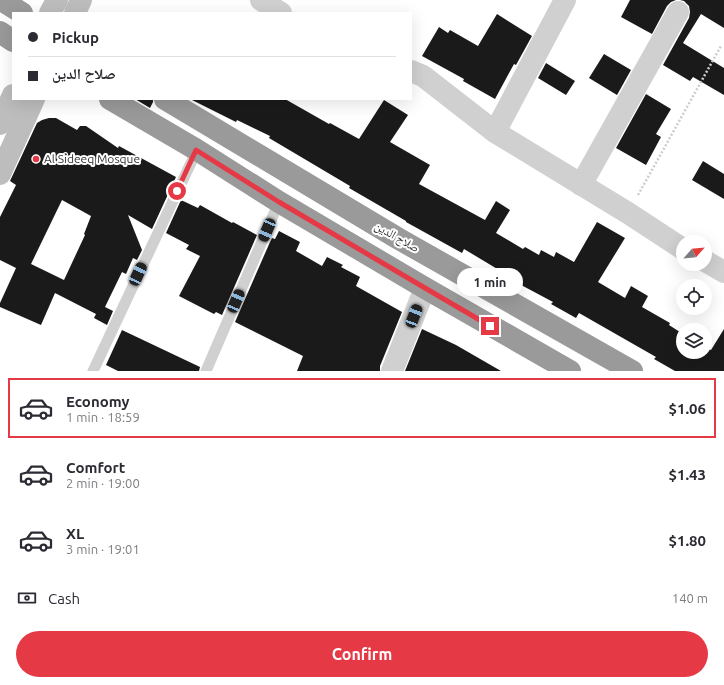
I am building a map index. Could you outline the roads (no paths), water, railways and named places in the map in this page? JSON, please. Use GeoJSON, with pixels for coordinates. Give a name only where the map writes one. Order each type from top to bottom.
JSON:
{"type":"FeatureCollection","features":[{"type":"Feature","properties":{"kind":"highway"},"geometry":{"type":"LineString","coordinates":[[1,0],[20,12]]}},
{"type":"Feature","properties":{"kind":"highway"},"geometry":{"type":"LineString","coordinates":[[0,32],[12,39]]}},
{"type":"Feature","properties":{"kind":"highway"},"geometry":{"type":"LineString","coordinates":[[112,100],[279,202],[570,371]]}},
{"type":"Feature","properties":{"kind":"highway","name":"صلاح الدين"},"geometry":{"type":"LineString","coordinates":[[167,100],[399,239],[632,371]]}},
{"type":"Feature","properties":{"kind":"street"},"geometry":{"type":"LineString","coordinates":[[51,12],[57,0]]}},
{"type":"Feature","properties":{"kind":"street"},"geometry":{"type":"LineString","coordinates":[[75,12],[81,0]]}},
{"type":"Feature","properties":{"kind":"street"},"geometry":{"type":"LineString","coordinates":[[261,0],[279,12]]}},
{"type":"Feature","properties":{"kind":"street"},"geometry":{"type":"LineString","coordinates":[[495,132],[565,0]]}},
{"type":"Feature","properties":{"kind":"street"},"geometry":{"type":"LineString","coordinates":[[581,185],[678,12]]}},
{"type":"Feature","properties":{"kind":"street"},"geometry":{"type":"LineString","coordinates":[[412,71],[423,76],[495,132],[628,213],[676,244]]}},
{"type":"Feature","properties":{"kind":"street"},"geometry":{"type":"LineString","coordinates":[[0,124],[12,97]]}},
{"type":"Feature","properties":{"kind":"street"},"geometry":{"type":"LineString","coordinates":[[0,174],[34,100]]}},
{"type":"Feature","properties":{"kind":"street"},"geometry":{"type":"LineString","coordinates":[[712,265],[724,272]]}},
{"type":"Feature","properties":{"kind":"street"},"geometry":{"type":"LineString","coordinates":[[392,371],[425,288]]}},
{"type":"Feature","properties":{"kind":"lane"},"geometry":{"type":"LineString","coordinates":[[93,371],[196,150]]}},
{"type":"Feature","properties":{"kind":"lane"},"geometry":{"type":"LineString","coordinates":[[206,371],[279,202]]}},
{"type":"Feature","properties":{"kind":"place","name":"Al Sideeq Mosque"},"geometry":{"type":"Point","coordinates":[36,159]}}]}
